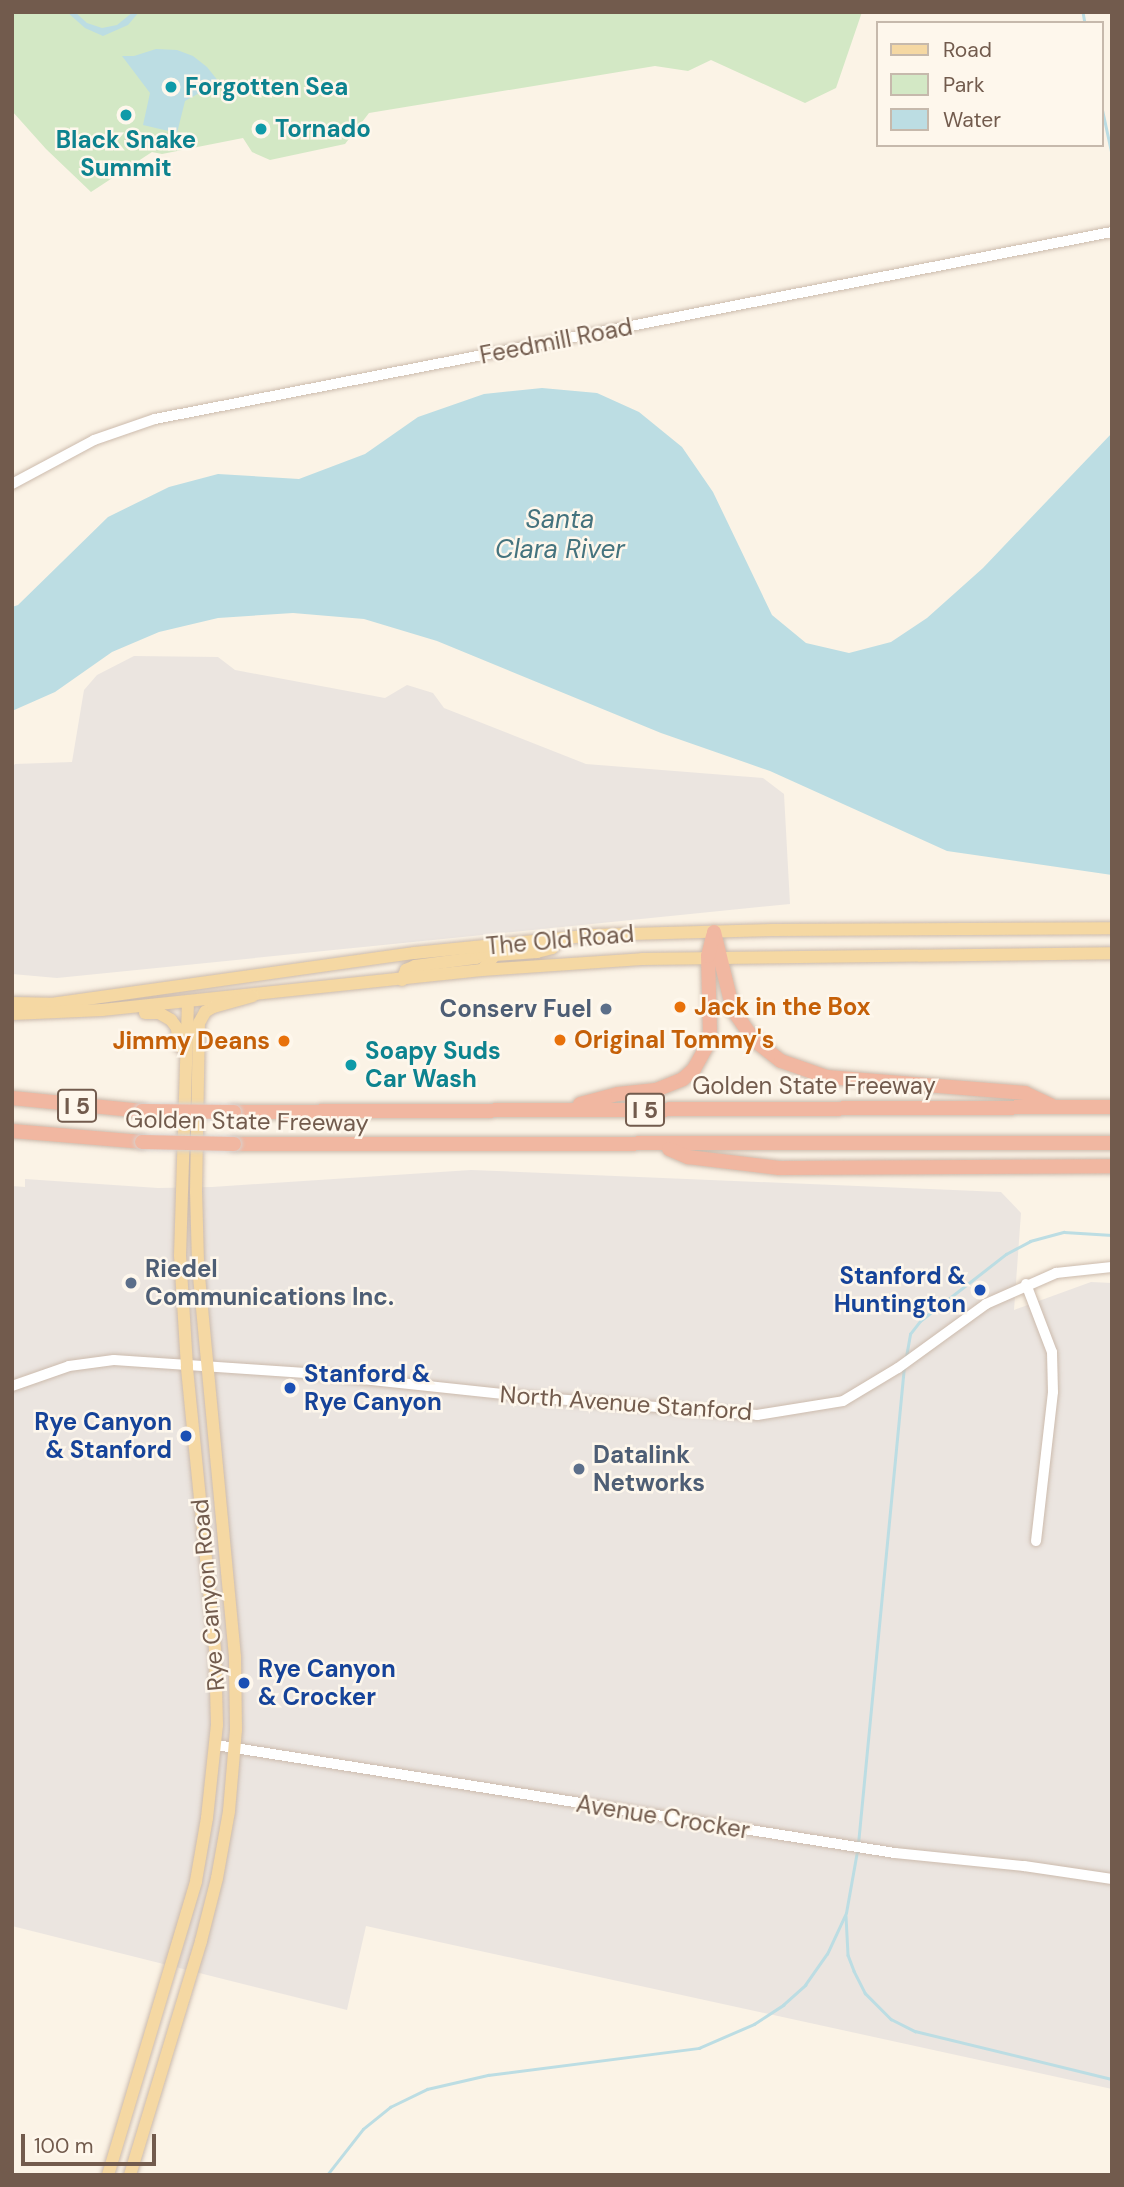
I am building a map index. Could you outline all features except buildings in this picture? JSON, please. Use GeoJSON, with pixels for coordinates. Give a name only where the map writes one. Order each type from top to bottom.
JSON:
{"type":"FeatureCollection","features":[{"type":"Feature","properties":{"kind":"highway"},"geometry":{"type":"LineString","coordinates":[[558,1110],[618,1094],[656,1090],[683,1079],[694,1069],[702,1058],[710,1032],[714,932]]}},
{"type":"Feature","properties":{"kind":"highway"},"geometry":{"type":"LineString","coordinates":[[715,956],[726,992],[742,1026],[766,1052],[796,1069],[827,1077],[888,1084],[1025,1093],[1056,1107]]}},
{"type":"Feature","properties":{"kind":"highway","name":"Golden State Freeway"},"geometry":{"type":"LineString","coordinates":[[12,1098],[142,1111],[234,1112],[1112,1107]]}},
{"type":"Feature","properties":{"kind":"highway","name":"Golden State Freeway"},"geometry":{"type":"LineString","coordinates":[[12,1131],[142,1142],[234,1144],[662,1146],[1112,1143]]}},
{"type":"Feature","properties":{"kind":"highway"},"geometry":{"type":"LineString","coordinates":[[662,1146],[688,1157],[779,1168],[1112,1166]]}},
{"type":"Feature","properties":{"kind":"main road","name":"The Old Road"},"geometry":{"type":"LineString","coordinates":[[12,1003],[51,1004],[414,953],[560,939],[714,932],[1112,928]]}},
{"type":"Feature","properties":{"kind":"main road"},"geometry":{"type":"LineString","coordinates":[[482,970],[495,955],[537,952],[552,948],[560,939]]}},
{"type":"Feature","properties":{"kind":"main road"},"geometry":{"type":"LineString","coordinates":[[402,980],[406,970],[415,966],[476,958],[482,955],[485,947]]}},
{"type":"Feature","properties":{"kind":"main road","name":"The Old Road"},"geometry":{"type":"LineString","coordinates":[[12,1016],[253,996],[482,970],[715,956],[1112,953]]}},
{"type":"Feature","properties":{"kind":"main road","name":"Rye Canyon Road"},"geometry":{"type":"LineString","coordinates":[[184,985],[191,1013],[189,1222],[196,1231]]}},
{"type":"Feature","properties":{"kind":"main road","name":"Rye Canyon Road"},"geometry":{"type":"LineString","coordinates":[[130,2175],[218,1878],[229,1811],[235,1748],[235,1657],[196,1231],[196,1156],[201,1018],[213,1007],[253,996]]}},
{"type":"Feature","properties":{"kind":"main road","name":"Rye Canyon Road"},"geometry":{"type":"LineString","coordinates":[[108,2175],[196,1881],[216,1745],[215,1649],[187,1366],[180,1249],[188,1001]]}},
{"type":"Feature","properties":{"kind":"main road"},"geometry":{"type":"LineString","coordinates":[[12,1016],[74,1018],[159,1013],[171,1020],[179,1036],[183,1178]]}},
{"type":"Feature","properties":{"kind":"street","name":"Feedmill Road"},"geometry":{"type":"LineString","coordinates":[[12,484],[102,437],[155,419],[1112,232]]}},
{"type":"Feature","properties":{"kind":"street","name":"North Avenue Stanford"},"geometry":{"type":"LineString","coordinates":[[12,1386],[48,1372],[87,1362],[114,1360],[757,1415],[843,1401],[898,1368],[986,1304],[1026,1284],[1056,1273],[1112,1267]]}},
{"type":"Feature","properties":{"kind":"street"},"geometry":{"type":"LineString","coordinates":[[1026,1284],[1052,1352],[1053,1392],[1036,1541]]}},
{"type":"Feature","properties":{"kind":"street","name":"Avenue Crocker"},"geometry":{"type":"LineString","coordinates":[[216,1745],[895,1853],[1024,1866],[1112,1879]]}},
{"type":"Feature","properties":{"kind":"shaded area"},"geometry":{"type":"Polygon","coordinates":[[[134,656],[218,657],[235,670],[385,698],[407,685],[433,693],[444,708],[586,764],[763,778],[784,794],[790,904],[57,978],[12,974],[12,768],[15,764],[72,762],[84,690],[97,675],[134,656]]]}},
{"type":"Feature","properties":{"kind":"shaded area"},"geometry":{"type":"Polygon","coordinates":[[[471,1170],[1001,1192],[1021,1213],[1014,1310],[1091,1282],[1112,1283],[1112,2089],[366,1926],[347,2010],[12,1926],[12,1186],[25,1187],[25,1179],[158,1188],[212,1187],[471,1170]]]}},
{"type":"Feature","properties":{"kind":"green space"},"geometry":{"type":"Polygon","coordinates":[[[12,12],[862,12],[836,88],[805,103],[711,60],[688,71],[655,66],[369,113],[345,144],[270,160],[252,152],[243,138],[162,154],[152,152],[91,192],[46,149],[12,111],[12,12]]]}},
{"type":"Feature","properties":{"kind":"water"},"geometry":{"type":"Polygon","coordinates":[[[67,12],[75,12],[87,23],[102,28],[117,25],[133,12],[139,12],[128,25],[103,36],[85,28],[67,12]]]}},
{"type":"Feature","properties":{"kind":"water"},"geometry":{"type":"Polygon","coordinates":[[[156,49],[177,50],[193,56],[207,67],[219,82],[185,101],[177,133],[143,125],[150,93],[122,56],[134,56],[156,49]]]}},
{"type":"Feature","properties":{"kind":"water","name":"Santa Clara River"},"geometry":{"type":"Polygon","coordinates":[[[542,388],[597,393],[639,412],[682,447],[713,492],[772,615],[806,643],[849,653],[891,642],[927,618],[983,568],[1112,433],[1112,875],[947,851],[770,771],[661,733],[437,641],[364,619],[293,613],[218,618],[159,632],[112,652],[55,692],[12,711],[12,607],[18,605],[108,517],[169,487],[218,474],[299,479],[365,454],[418,417],[484,394],[542,388]]]}},
{"type":"Feature","properties":{"kind":"waterway"},"geometry":{"type":"LineString","coordinates":[[1083,12],[1085,21]]}},
{"type":"Feature","properties":{"kind":"waterway"},"geometry":{"type":"LineString","coordinates":[[1103,112],[1112,154]]}},
{"type":"Feature","properties":{"kind":"waterway"},"geometry":{"type":"LineString","coordinates":[[906,1357],[910,1334],[920,1321],[1006,1254],[1030,1241],[1064,1232],[1112,1235]]}},
{"type":"Feature","properties":{"kind":"waterway"},"geometry":{"type":"LineString","coordinates":[[858,1844],[904,1367]]}},
{"type":"Feature","properties":{"kind":"waterway"},"geometry":{"type":"LineString","coordinates":[[327,2175],[363,2129],[390,2107],[427,2089],[488,2075],[699,2048],[754,2024],[783,2005],[805,1985],[827,1954],[846,1913],[857,1851]]}},
{"type":"Feature","properties":{"kind":"waterway"},"geometry":{"type":"LineString","coordinates":[[846,1916],[848,1955],[854,1971],[865,1993],[891,2019],[915,2031],[1112,2079]]}},
{"type":"Feature","properties":{"kind":"place","name":"Forgotten Sea"},"geometry":{"type":"Point","coordinates":[171,87]}},
{"type":"Feature","properties":{"kind":"place","name":"Black Snake Summit"},"geometry":{"type":"Point","coordinates":[126,115]}},
{"type":"Feature","properties":{"kind":"place","name":"Tornado"},"geometry":{"type":"Point","coordinates":[261,129]}},
{"type":"Feature","properties":{"kind":"place","name":"Jack in the Box"},"geometry":{"type":"Point","coordinates":[680,1007]}},
{"type":"Feature","properties":{"kind":"place","name":"Conserv Fuel"},"geometry":{"type":"Point","coordinates":[606,1009]}},
{"type":"Feature","properties":{"kind":"place","name":"Original Tommy's"},"geometry":{"type":"Point","coordinates":[560,1040]}},
{"type":"Feature","properties":{"kind":"place","name":"Jimmy Deans"},"geometry":{"type":"Point","coordinates":[284,1041]}},
{"type":"Feature","properties":{"kind":"place","name":"Soapy Suds Car Wash"},"geometry":{"type":"Point","coordinates":[351,1065]}},
{"type":"Feature","properties":{"kind":"place","name":"Riedel Communications Inc."},"geometry":{"type":"Point","coordinates":[131,1283]}},
{"type":"Feature","properties":{"kind":"place","name":"Stanford & Huntington"},"geometry":{"type":"Point","coordinates":[980,1290]}},
{"type":"Feature","properties":{"kind":"place","name":"Stanford & Rye Canyon"},"geometry":{"type":"Point","coordinates":[290,1388]}},
{"type":"Feature","properties":{"kind":"place","name":"Rye Canyon & Stanford"},"geometry":{"type":"Point","coordinates":[186,1436]}},
{"type":"Feature","properties":{"kind":"place","name":"Datalink Networks"},"geometry":{"type":"Point","coordinates":[579,1469]}},
{"type":"Feature","properties":{"kind":"place","name":"Rye Canyon & Crocker"},"geometry":{"type":"Point","coordinates":[244,1683]}}]}
